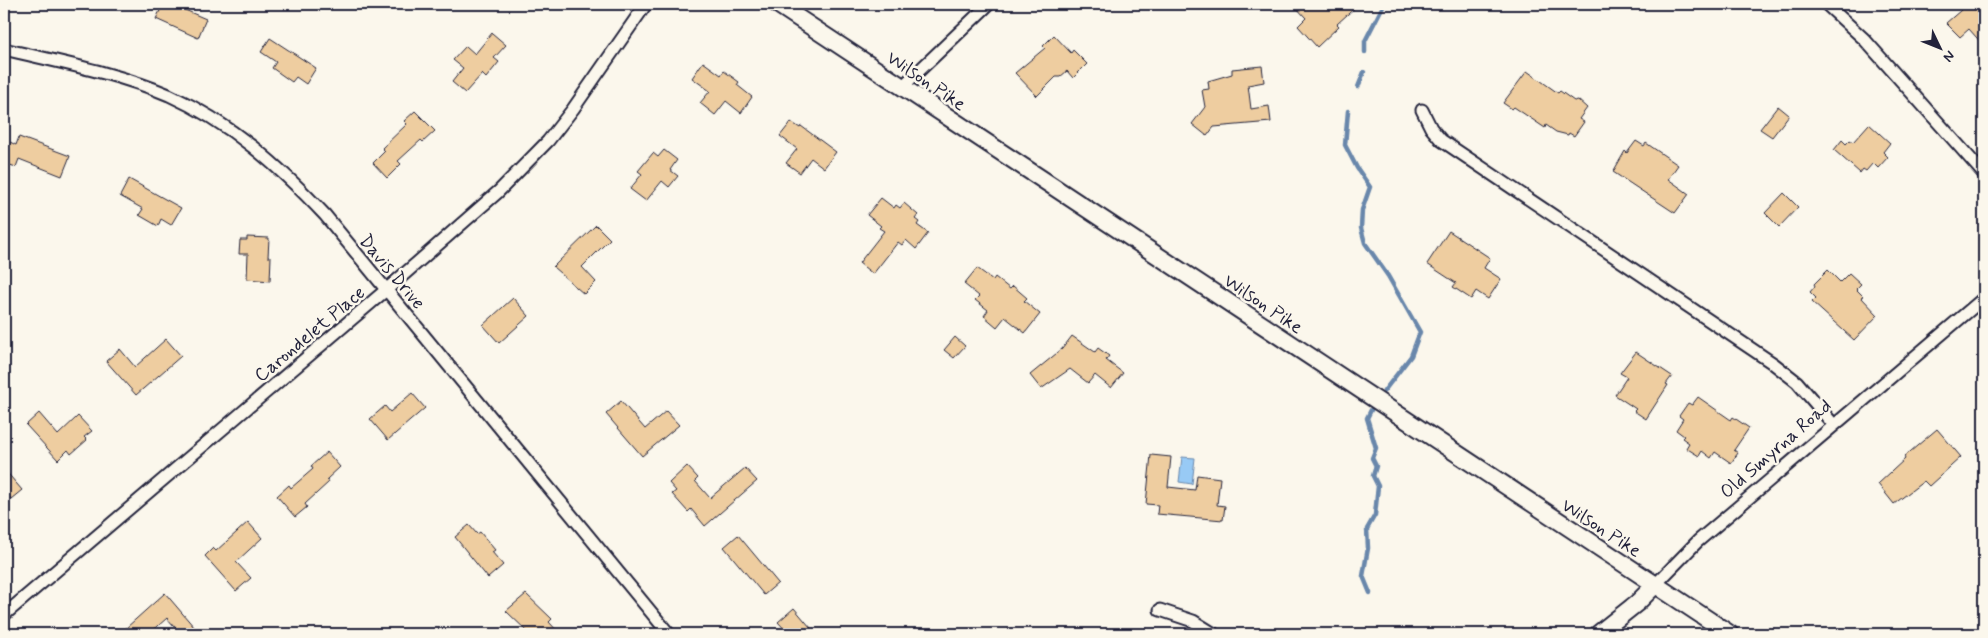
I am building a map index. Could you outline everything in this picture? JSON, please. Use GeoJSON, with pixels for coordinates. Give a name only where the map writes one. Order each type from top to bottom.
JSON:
{"type":"FeatureCollection","features":[{"type":"Feature","properties":{"kind":"main road","name":"Wilson Pike"},"geometry":{"type":"LineString","coordinates":[[777,4],[1730,634]]}},
{"type":"Feature","properties":{"kind":"main road","name":"Old Smyrna Road"},"geometry":{"type":"LineString","coordinates":[[1598,634],[1637,603],[1654,585]]}},
{"type":"Feature","properties":{"kind":"street","name":"Carondelet Place"},"geometry":{"type":"LineString","coordinates":[[4,615],[386,290],[498,192],[548,141],[573,109],[646,4]]}},
{"type":"Feature","properties":{"kind":"street"},"geometry":{"type":"LineString","coordinates":[[902,87],[989,4]]}},
{"type":"Feature","properties":{"kind":"street"},"geometry":{"type":"LineString","coordinates":[[1826,4],[1864,39],[1984,174]]}},
{"type":"Feature","properties":{"kind":"street","name":"Davis Drive"},"geometry":{"type":"LineString","coordinates":[[4,49],[137,83],[170,96],[214,119],[253,145],[292,180],[325,215],[669,634]]}},
{"type":"Feature","properties":{"kind":"street"},"geometry":{"type":"LineString","coordinates":[[1422,110],[1431,128],[1441,140],[1767,359],[1797,382],[1834,424]]}},
{"type":"Feature","properties":{"kind":"street","name":"Old Smyrna Road"},"geometry":{"type":"LineString","coordinates":[[1654,585],[1692,546],[1984,298]]}},
{"type":"Feature","properties":{"kind":"street"},"geometry":{"type":"LineString","coordinates":[[1160,610],[1192,621],[1214,634]]}},
{"type":"Feature","properties":{"kind":"water"},"geometry":{"type":"Polygon","coordinates":[[[1182,457],[1195,458],[1192,484],[1179,482],[1182,457]]]}},
{"type":"Feature","properties":{"kind":"building"},"geometry":{"type":"Polygon","coordinates":[[[163,4],[171,4],[206,19],[198,38],[156,19],[163,4]]]}},
{"type":"Feature","properties":{"kind":"building"},"geometry":{"type":"Polygon","coordinates":[[[1293,4],[1359,4],[1337,24],[1339,26],[1317,47],[1298,26],[1306,18],[1293,4]]]}},
{"type":"Feature","properties":{"kind":"building"},"geometry":{"type":"Polygon","coordinates":[[[1956,4],[1984,4],[1984,46],[1969,29],[1960,37],[1946,23],[1961,10],[1956,4]]]}},
{"type":"Feature","properties":{"kind":"building"},"geometry":{"type":"Polygon","coordinates":[[[492,33],[506,45],[494,58],[499,62],[486,78],[482,74],[465,93],[452,82],[463,68],[453,60],[466,46],[475,54],[492,33]]]}},
{"type":"Feature","properties":{"kind":"building"},"geometry":{"type":"Polygon","coordinates":[[[1054,35],[1071,53],[1073,50],[1087,64],[1073,78],[1067,71],[1060,77],[1056,77],[1037,96],[1015,73],[1045,48],[1043,46],[1054,35]]]}},
{"type":"Feature","properties":{"kind":"building"},"geometry":{"type":"Polygon","coordinates":[[[270,38],[316,68],[306,84],[296,77],[292,82],[272,68],[276,62],[261,52],[270,38]]]}},
{"type":"Feature","properties":{"kind":"building"},"geometry":{"type":"Polygon","coordinates":[[[703,62],[721,75],[724,71],[739,82],[737,85],[752,97],[741,113],[726,101],[715,115],[700,103],[710,91],[692,78],[703,62]]]}},
{"type":"Feature","properties":{"kind":"building"},"geometry":{"type":"Polygon","coordinates":[[[1262,66],[1264,82],[1248,85],[1251,109],[1269,106],[1271,122],[1214,127],[1207,136],[1192,124],[1205,107],[1202,90],[1209,89],[1208,81],[1232,74],[1232,69],[1262,66]]]}},
{"type":"Feature","properties":{"kind":"building"},"geometry":{"type":"Polygon","coordinates":[[[1527,71],[1558,93],[1560,91],[1574,101],[1578,100],[1587,108],[1579,119],[1584,122],[1574,136],[1569,133],[1568,135],[1556,132],[1546,125],[1545,128],[1514,107],[1512,109],[1503,103],[1527,71]]]}},
{"type":"Feature","properties":{"kind":"building"},"geometry":{"type":"Polygon","coordinates":[[[1778,106],[1789,115],[1772,137],[1760,129],[1778,106]]]}},
{"type":"Feature","properties":{"kind":"building"},"geometry":{"type":"Polygon","coordinates":[[[415,111],[435,131],[423,142],[421,140],[398,161],[401,164],[387,178],[373,163],[385,151],[382,148],[407,124],[404,121],[415,111]]]}},
{"type":"Feature","properties":{"kind":"building"},"geometry":{"type":"Polygon","coordinates":[[[791,122],[800,128],[801,126],[836,152],[824,168],[811,158],[800,173],[786,163],[797,149],[780,136],[791,122]]]}},
{"type":"Feature","properties":{"kind":"building"},"geometry":{"type":"Polygon","coordinates":[[[1869,124],[1890,143],[1883,152],[1888,157],[1878,168],[1873,163],[1866,171],[1863,169],[1860,173],[1834,150],[1842,140],[1846,144],[1850,140],[1853,142],[1869,124]]]}},
{"type":"Feature","properties":{"kind":"building"},"geometry":{"type":"Polygon","coordinates":[[[19,137],[70,156],[62,176],[19,159],[16,167],[4,163],[10,142],[16,145],[19,137]]]}},
{"type":"Feature","properties":{"kind":"building"},"geometry":{"type":"Polygon","coordinates":[[[1636,141],[1644,146],[1646,143],[1678,165],[1668,179],[1689,194],[1675,213],[1613,172],[1625,151],[1627,153],[1636,141]]]}},
{"type":"Feature","properties":{"kind":"building"},"geometry":{"type":"Polygon","coordinates":[[[664,150],[677,160],[670,170],[678,176],[669,187],[662,181],[646,201],[630,189],[642,174],[638,171],[653,153],[658,157],[664,150]]]}},
{"type":"Feature","properties":{"kind":"building"},"geometry":{"type":"Polygon","coordinates":[[[129,179],[181,208],[171,225],[161,219],[158,226],[139,215],[143,209],[120,196],[129,179]]]}},
{"type":"Feature","properties":{"kind":"building"},"geometry":{"type":"Polygon","coordinates":[[[1784,193],[1798,207],[1779,227],[1765,213],[1784,193]]]}},
{"type":"Feature","properties":{"kind":"building"},"geometry":{"type":"Polygon","coordinates":[[[881,198],[894,208],[896,205],[900,208],[904,203],[918,215],[915,219],[919,222],[917,225],[928,233],[916,249],[906,240],[902,245],[898,242],[873,274],[859,263],[884,231],[879,228],[881,226],[867,215],[881,198]]]}},
{"type":"Feature","properties":{"kind":"building"},"geometry":{"type":"Polygon","coordinates":[[[596,225],[610,239],[582,267],[596,282],[584,294],[553,267],[596,225]]]}},
{"type":"Feature","properties":{"kind":"building"},"geometry":{"type":"Polygon","coordinates":[[[1449,231],[1490,258],[1484,268],[1501,279],[1488,299],[1476,291],[1471,299],[1453,287],[1456,283],[1427,264],[1449,231]]]}},
{"type":"Feature","properties":{"kind":"building"},"geometry":{"type":"Polygon","coordinates":[[[247,237],[269,238],[268,257],[271,257],[270,281],[247,279],[248,254],[239,254],[240,240],[247,240],[247,237]]]}},
{"type":"Feature","properties":{"kind":"building"},"geometry":{"type":"Polygon","coordinates":[[[977,268],[993,280],[995,277],[1010,289],[1013,286],[1027,298],[1024,301],[1040,314],[1025,333],[1005,317],[997,327],[984,316],[988,310],[975,300],[979,296],[964,284],[977,268]]]}},
{"type":"Feature","properties":{"kind":"building"},"geometry":{"type":"Polygon","coordinates":[[[1828,270],[1840,282],[1849,273],[1861,284],[1856,289],[1863,296],[1861,297],[1878,315],[1854,340],[1812,302],[1816,298],[1810,292],[1815,286],[1814,284],[1828,270]]]}},
{"type":"Feature","properties":{"kind":"building"},"geometry":{"type":"Polygon","coordinates":[[[513,298],[529,316],[499,343],[483,325],[513,298]]]}},
{"type":"Feature","properties":{"kind":"building"},"geometry":{"type":"Polygon","coordinates":[[[1072,336],[1095,352],[1098,348],[1109,356],[1106,360],[1123,373],[1111,388],[1095,375],[1088,383],[1070,369],[1041,389],[1030,375],[1062,349],[1072,336]]]}},
{"type":"Feature","properties":{"kind":"building"},"geometry":{"type":"Polygon","coordinates":[[[955,337],[965,346],[954,358],[944,350],[955,337]]]}},
{"type":"Feature","properties":{"kind":"building"},"geometry":{"type":"Polygon","coordinates":[[[166,339],[181,356],[136,395],[106,361],[120,349],[135,367],[166,339]]]}},
{"type":"Feature","properties":{"kind":"building"},"geometry":{"type":"Polygon","coordinates":[[[1636,352],[1672,376],[1646,419],[1634,411],[1636,409],[1615,395],[1627,377],[1620,373],[1636,352]]]}},
{"type":"Feature","properties":{"kind":"building"},"geometry":{"type":"Polygon","coordinates":[[[412,393],[425,408],[388,440],[370,419],[385,406],[390,412],[412,393]]]}},
{"type":"Feature","properties":{"kind":"building"},"geometry":{"type":"Polygon","coordinates":[[[1698,397],[1731,420],[1733,417],[1749,428],[1734,450],[1738,453],[1731,463],[1715,452],[1711,458],[1702,451],[1699,456],[1686,448],[1689,443],[1676,430],[1683,419],[1679,416],[1688,403],[1692,405],[1698,397]]]}},
{"type":"Feature","properties":{"kind":"building"},"geometry":{"type":"Polygon","coordinates":[[[621,401],[645,429],[666,411],[679,425],[642,456],[606,414],[621,401]]]}},
{"type":"Feature","properties":{"kind":"building"},"geometry":{"type":"Polygon","coordinates":[[[39,413],[58,435],[78,416],[92,431],[84,437],[87,440],[71,454],[68,450],[58,460],[26,425],[39,413]]]}},
{"type":"Feature","properties":{"kind":"building"},"geometry":{"type":"Polygon","coordinates":[[[1937,429],[1961,457],[1929,486],[1924,481],[1894,504],[1878,484],[1905,459],[1904,457],[1937,429]]]}},
{"type":"Feature","properties":{"kind":"building"},"geometry":{"type":"Polygon","coordinates":[[[327,452],[340,467],[327,479],[329,482],[305,504],[307,507],[295,517],[277,496],[289,485],[291,488],[313,469],[311,466],[327,452]]]}},
{"type":"Feature","properties":{"kind":"building"},"geometry":{"type":"Polygon","coordinates":[[[1151,455],[1171,457],[1168,487],[1195,490],[1197,475],[1220,478],[1217,505],[1225,506],[1223,520],[1157,514],[1158,505],[1146,504],[1151,455]]]}},
{"type":"Feature","properties":{"kind":"building"},"geometry":{"type":"Polygon","coordinates":[[[687,466],[698,478],[695,481],[710,498],[745,468],[757,481],[705,526],[691,509],[688,512],[672,494],[676,491],[669,483],[687,466]]]}},
{"type":"Feature","properties":{"kind":"building"},"geometry":{"type":"Polygon","coordinates":[[[4,469],[22,490],[11,499],[4,490],[4,469]]]}},
{"type":"Feature","properties":{"kind":"building"},"geometry":{"type":"Polygon","coordinates":[[[248,522],[262,538],[236,562],[251,578],[236,591],[205,556],[213,548],[216,551],[248,522]]]}},
{"type":"Feature","properties":{"kind":"building"},"geometry":{"type":"Polygon","coordinates":[[[469,525],[477,534],[480,532],[495,550],[492,552],[503,565],[488,578],[455,537],[469,525]]]}},
{"type":"Feature","properties":{"kind":"building"},"geometry":{"type":"Polygon","coordinates":[[[738,535],[778,583],[764,595],[724,547],[738,535]]]}},
{"type":"Feature","properties":{"kind":"building"},"geometry":{"type":"Polygon","coordinates":[[[165,593],[200,634],[181,634],[167,618],[149,634],[131,634],[126,628],[165,593]]]}},
{"type":"Feature","properties":{"kind":"building"},"geometry":{"type":"Polygon","coordinates":[[[526,594],[552,619],[549,622],[560,634],[530,634],[506,611],[526,594]]]}},
{"type":"Feature","properties":{"kind":"building"},"geometry":{"type":"Polygon","coordinates":[[[794,608],[816,634],[789,634],[778,622],[794,608]]]}},
{"type":"Feature","properties":{"kind":"waterway"},"geometry":{"type":"LineString","coordinates":[[1365,52],[1365,41],[1384,4]]}},
{"type":"Feature","properties":{"kind":"waterway"},"geometry":{"type":"LineString","coordinates":[[1358,87],[1364,72]]}},
{"type":"Feature","properties":{"kind":"waterway"},"geometry":{"type":"LineString","coordinates":[[1348,111],[1345,145],[1370,187],[1362,210],[1361,228],[1365,243],[1388,276],[1420,332],[1411,356],[1384,391]]}},
{"type":"Feature","properties":{"kind":"waterway"},"geometry":{"type":"LineString","coordinates":[[1370,593],[1363,576],[1368,548],[1367,529],[1375,515],[1378,486],[1373,476],[1376,466],[1372,458],[1376,448],[1367,418],[1371,410]]}}]}
